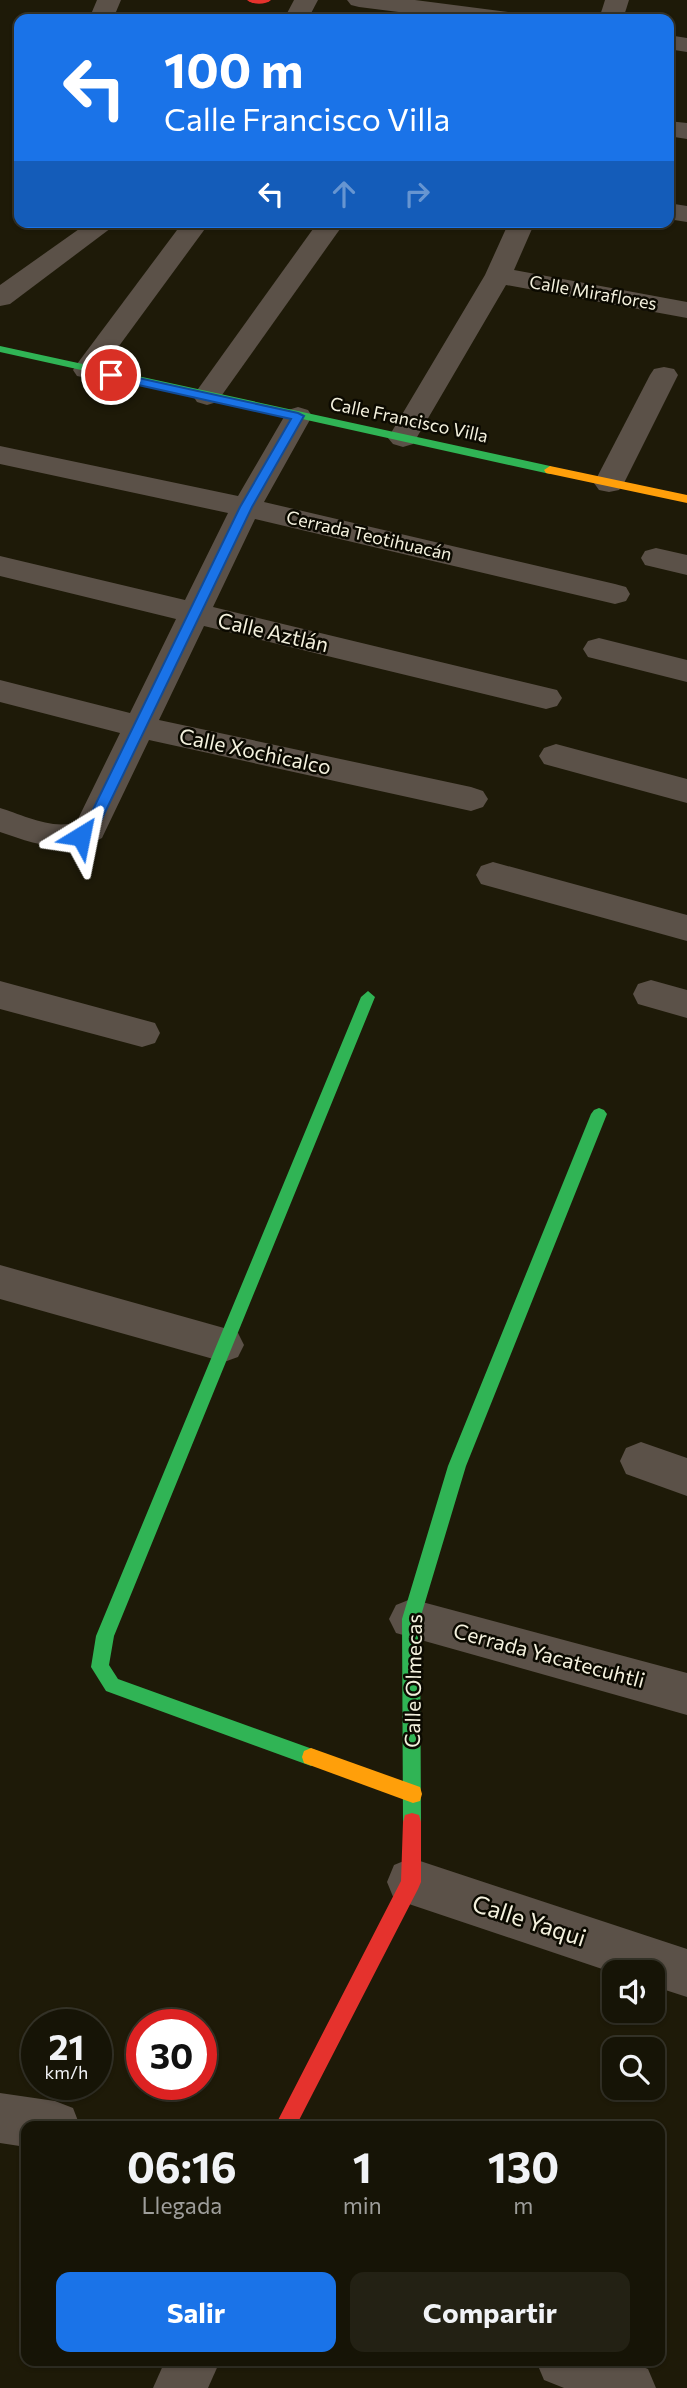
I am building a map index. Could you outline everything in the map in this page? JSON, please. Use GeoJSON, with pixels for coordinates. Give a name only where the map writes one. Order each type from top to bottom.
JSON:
{"type":"FeatureCollection","features":[{"type":"Feature","properties":{"kind":"street"},"geometry":{"type":"LineString","coordinates":[[252,0],[266,0]]}},
{"type":"Feature","properties":{"kind":"street"},"geometry":{"type":"LineString","coordinates":[[359,0],[469,14]]}},
{"type":"Feature","properties":{"kind":"street"},"geometry":{"type":"LineString","coordinates":[[0,298],[98,228]]}},
{"type":"Feature","properties":{"kind":"street"},"geometry":{"type":"LineString","coordinates":[[87,370],[193,228]]}},
{"type":"Feature","properties":{"kind":"street"},"geometry":{"type":"LineString","coordinates":[[207,396],[328,228]]}},
{"type":"Feature","properties":{"kind":"street"},"geometry":{"type":"LineString","coordinates":[[403,438],[498,275],[520,228]]}},
{"type":"Feature","properties":{"kind":"street","name":"Calle Miraflores"},"geometry":{"type":"LineString","coordinates":[[498,275],[687,310]]}},
{"type":"Feature","properties":{"kind":"street","name":"Calle Francisco Villa"},"geometry":{"type":"LineString","coordinates":[[0,349],[687,499]]}},
{"type":"Feature","properties":{"kind":"street"},"geometry":{"type":"LineString","coordinates":[[609,483],[664,375]]}},
{"type":"Feature","properties":{"kind":"street"},"geometry":{"type":"LineString","coordinates":[[0,820],[69,838],[81,836],[90,829],[141,727],[192,614],[246,507],[298,416]]}},
{"type":"Feature","properties":{"kind":"street","name":"Cerrada Teotihuacán"},"geometry":{"type":"LineString","coordinates":[[0,455],[246,507],[615,594]]}},
{"type":"Feature","properties":{"kind":"street"},"geometry":{"type":"LineString","coordinates":[[656,558],[687,565]]}},
{"type":"Feature","properties":{"kind":"street","name":"Calle Aztlán"},"geometry":{"type":"LineString","coordinates":[[0,566],[547,698]]}},
{"type":"Feature","properties":{"kind":"street"},"geometry":{"type":"LineString","coordinates":[[599,649],[687,671]]}},
{"type":"Feature","properties":{"kind":"street","name":"Calle Xochicalco"},"geometry":{"type":"LineString","coordinates":[[0,691],[141,727],[471,799]]}},
{"type":"Feature","properties":{"kind":"street"},"geometry":{"type":"LineString","coordinates":[[556,756],[687,791]]}},
{"type":"Feature","properties":{"kind":"street"},"geometry":{"type":"LineString","coordinates":[[493,875],[687,928]]}},
{"type":"Feature","properties":{"kind":"street"},"geometry":{"type":"LineString","coordinates":[[651,994],[687,1004]]}},
{"type":"Feature","properties":{"kind":"street"},"geometry":{"type":"LineString","coordinates":[[0,995],[142,1033]]}},
{"type":"Feature","properties":{"kind":"street"},"geometry":{"type":"LineString","coordinates":[[368,997],[105,1636],[100,1667],[112,1685],[413,1794]]}},
{"type":"Feature","properties":{"kind":"street","name":"Calle Olmecas"},"geometry":{"type":"LineString","coordinates":[[288,2121],[411,1882],[411,1619],[457,1466],[599,1114]]}},
{"type":"Feature","properties":{"kind":"street"},"geometry":{"type":"LineString","coordinates":[[0,1282],[224,1345]]}},
{"type":"Feature","properties":{"kind":"street"},"geometry":{"type":"LineString","coordinates":[[640,1461],[687,1477]]}},
{"type":"Feature","properties":{"kind":"street","name":"Cerrada Yacatecuhtli"},"geometry":{"type":"LineString","coordinates":[[411,1619],[687,1694]]}},
{"type":"Feature","properties":{"kind":"street","name":"Calle Yaqui"},"geometry":{"type":"LineString","coordinates":[[411,1882],[687,1973]]}},
{"type":"Feature","properties":{"kind":"street"},"geometry":{"type":"LineString","coordinates":[[0,2118],[21,2121]]}},
{"type":"Feature","properties":{"kind":"street"},"geometry":{"type":"LineString","coordinates":[[180,2388],[191,2366]]}},
{"type":"Feature","properties":{"kind":"street"},"geometry":{"type":"LineString","coordinates":[[575,2366],[629,2388]]}},
{"type":"Feature","properties":{"kind":"traffic: fast"},"geometry":{"type":"LineString","coordinates":[[0,349],[550,470]]}},
{"type":"Feature","properties":{"kind":"traffic: fast"},"geometry":{"type":"LineString","coordinates":[[311,1757],[112,1685],[100,1667],[105,1636],[368,997]]}},
{"type":"Feature","properties":{"kind":"traffic: fast"},"geometry":{"type":"LineString","coordinates":[[412,1822],[411,1619],[457,1466],[599,1114]]}},
{"type":"Feature","properties":{"kind":"traffic: slow"},"geometry":{"type":"LineString","coordinates":[[550,470],[687,499]]}},
{"type":"Feature","properties":{"kind":"traffic: slow"},"geometry":{"type":"LineString","coordinates":[[311,1757],[413,1794]]}},
{"type":"Feature","properties":{"kind":"traffic: jam"},"geometry":{"type":"LineString","coordinates":[[252,0],[266,0]]}},
{"type":"Feature","properties":{"kind":"traffic: jam"},"geometry":{"type":"LineString","coordinates":[[288,2121],[411,1882],[412,1822]]}},
{"type":"Feature","properties":{"kind":"route"},"geometry":{"type":"LineString","coordinates":[[81,836],[90,829],[141,727],[192,614],[246,507],[298,416],[111,375]]}}]}
